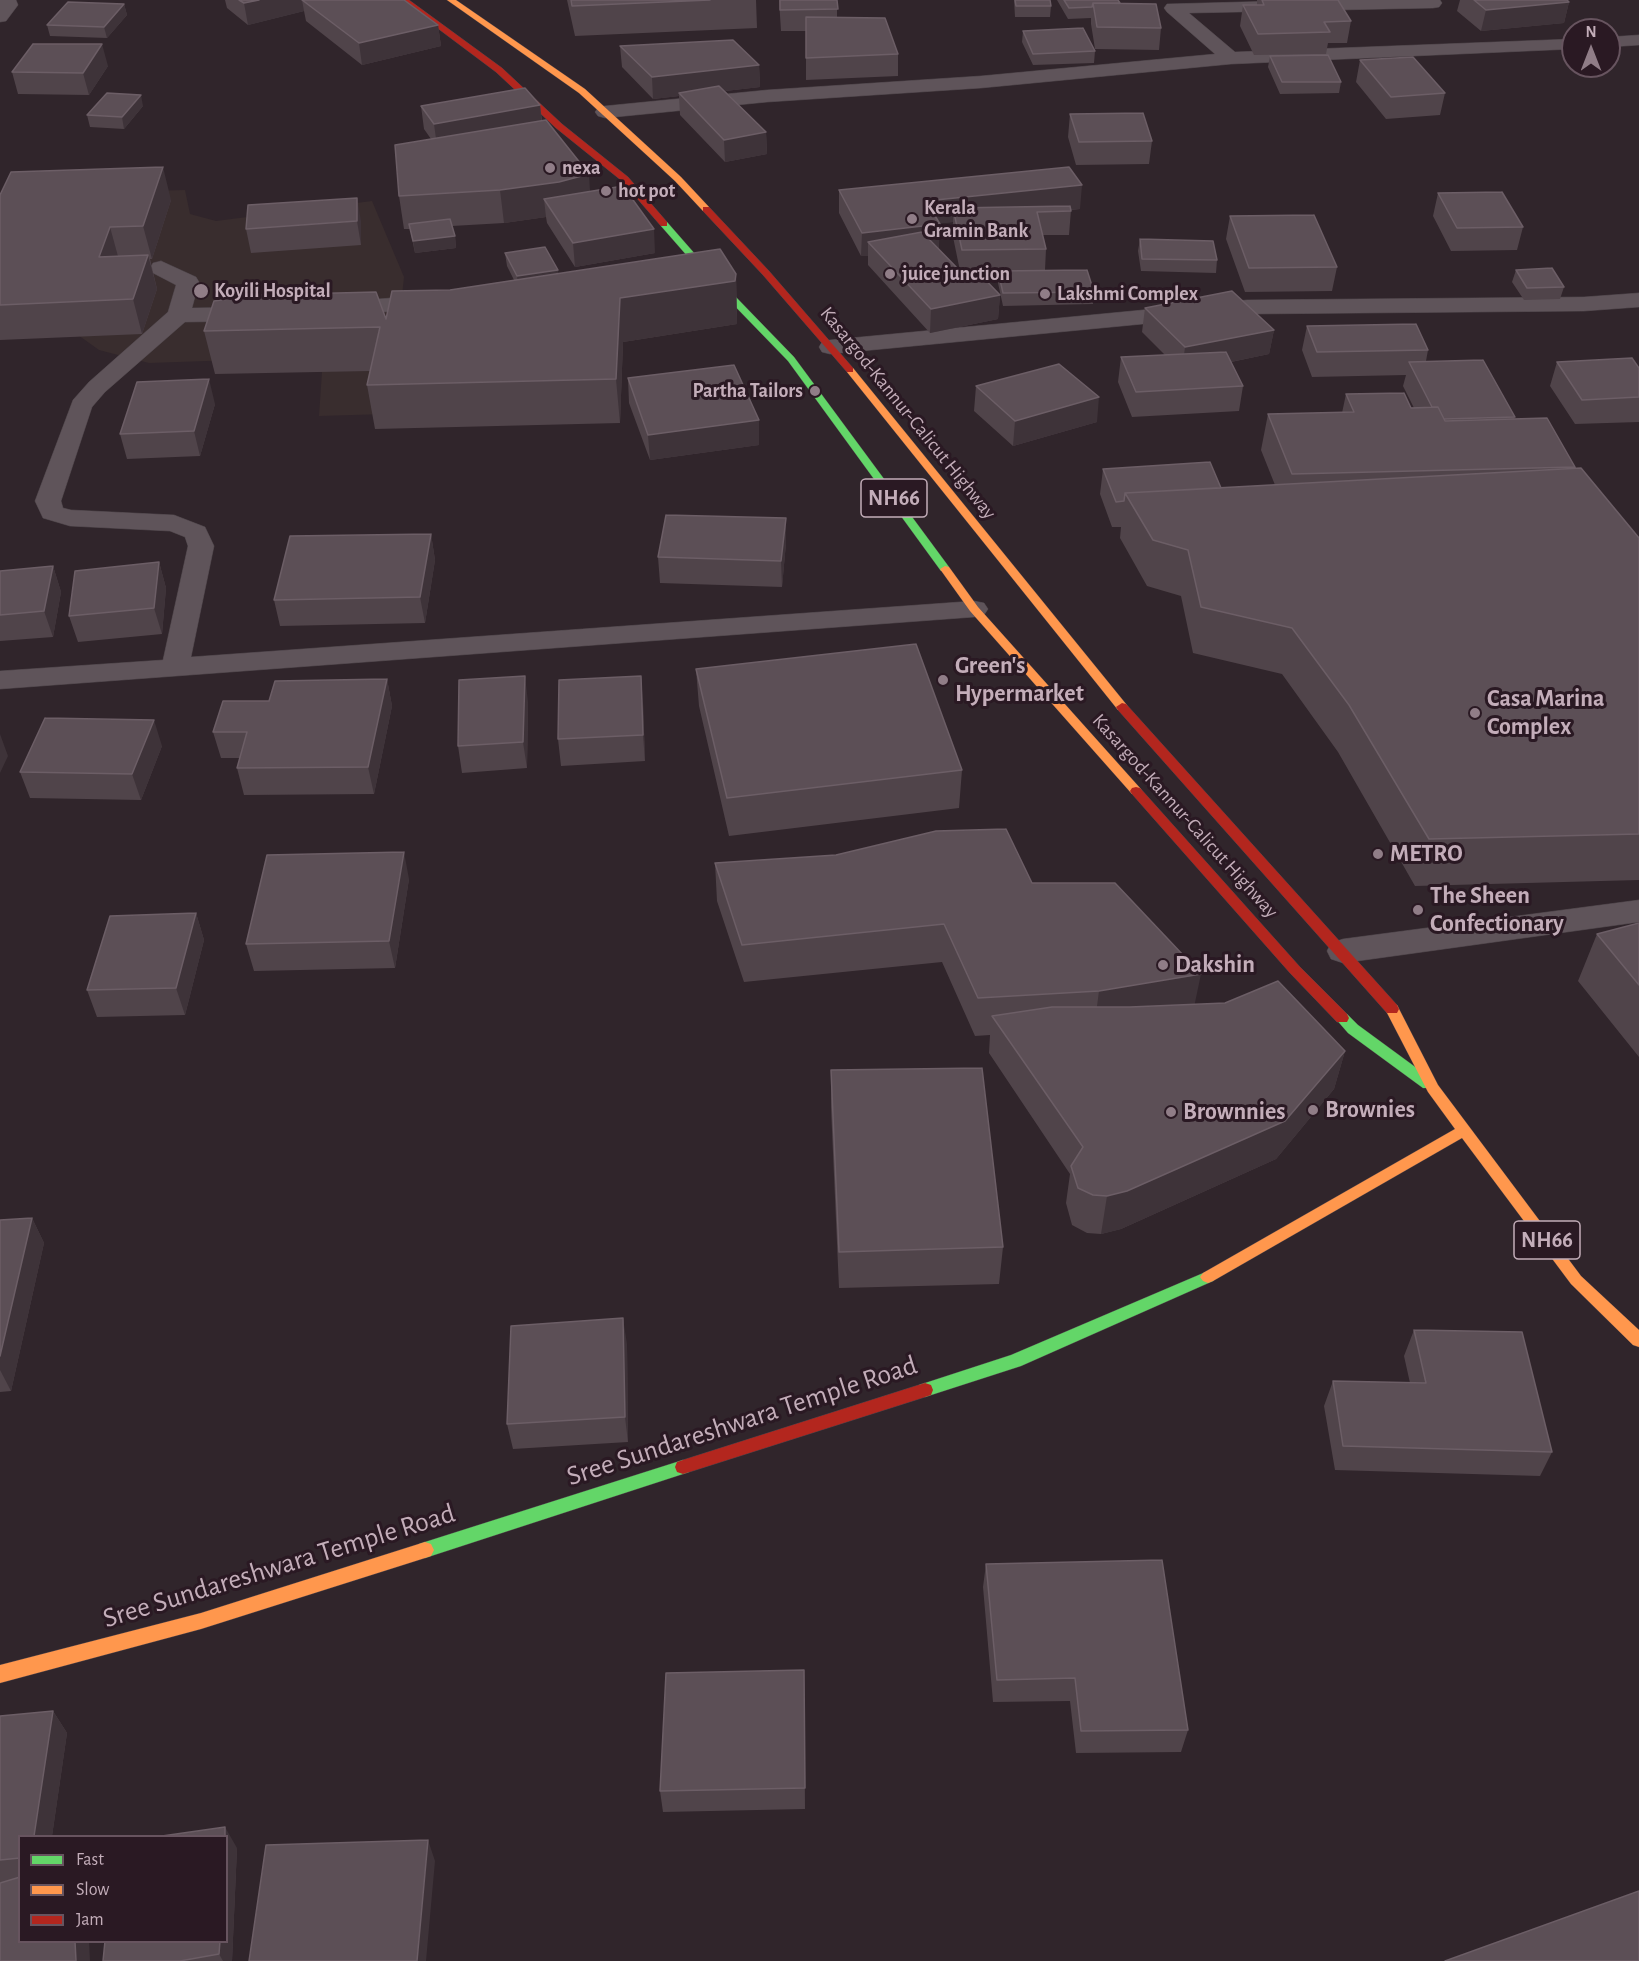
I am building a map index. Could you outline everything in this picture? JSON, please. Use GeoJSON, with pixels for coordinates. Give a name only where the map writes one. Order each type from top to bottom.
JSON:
{"type":"FeatureCollection","features":[{"type":"Feature","properties":{"kind":"main road","name":"Kasargod-Kannur-Calicut Highway"},"geometry":{"type":"LineString","coordinates":[[404,0],[499,70],[559,126],[625,179],[699,264],[791,359],[974,609],[1295,970],[1353,1029],[1433,1088]]}},
{"type":"Feature","properties":{"kind":"main road","name":"Kasargod-Kannur-Calicut Highway"},"geometry":{"type":"LineString","coordinates":[[451,0],[582,91],[678,179],[766,273],[877,402],[1103,685],[1389,1003],[1433,1088]]}},
{"type":"Feature","properties":{"kind":"main road"},"geometry":{"type":"LineString","coordinates":[[1433,1088],[1465,1130]]}},
{"type":"Feature","properties":{"kind":"main road","name":"NH66"},"geometry":{"type":"LineString","coordinates":[[1465,1130],[1576,1280],[1639,1340]]}},
{"type":"Feature","properties":{"kind":"main road","name":"Sree Sundareshwara Temple Road"},"geometry":{"type":"LineString","coordinates":[[0,1674],[201,1621],[1016,1361],[1221,1272],[1465,1130]]}},
{"type":"Feature","properties":{"kind":"street"},"geometry":{"type":"LineString","coordinates":[[0,17],[9,5],[8,0]]}},
{"type":"Feature","properties":{"kind":"street"},"geometry":{"type":"LineString","coordinates":[[1168,4],[1433,3]]}},
{"type":"Feature","properties":{"kind":"street"},"geometry":{"type":"LineString","coordinates":[[1168,4],[1231,58]]}},
{"type":"Feature","properties":{"kind":"street"},"geometry":{"type":"LineString","coordinates":[[1621,41],[1639,40]]}},
{"type":"Feature","properties":{"kind":"street"},"geometry":{"type":"LineString","coordinates":[[605,112],[767,96],[981,82],[1231,58],[1561,44]]}},
{"type":"Feature","properties":{"kind":"street"},"geometry":{"type":"LineString","coordinates":[[676,267],[699,264]]}},
{"type":"Feature","properties":{"kind":"street"},"geometry":{"type":"LineString","coordinates":[[161,268],[188,282],[179,315],[97,387],[81,405],[48,501],[52,513],[70,518],[174,523],[196,532],[201,546],[175,668]]}},
{"type":"Feature","properties":{"kind":"street"},"geometry":{"type":"LineString","coordinates":[[318,310],[459,299]]}},
{"type":"Feature","properties":{"kind":"street"},"geometry":{"type":"LineString","coordinates":[[830,347],[1247,307],[1584,304],[1639,300]]}},
{"type":"Feature","properties":{"kind":"street"},"geometry":{"type":"LineString","coordinates":[[179,315],[275,314]]}},
{"type":"Feature","properties":{"kind":"street"},"geometry":{"type":"LineString","coordinates":[[0,680],[974,609]]}},
{"type":"Feature","properties":{"kind":"street"},"geometry":{"type":"LineString","coordinates":[[1343,951],[1639,911]]}},
{"type":"Feature","properties":{"kind":"shaded area","name":"Koyili Hospital"},"geometry":{"type":"Polygon","coordinates":[[[185,190],[190,214],[216,221],[372,201],[404,277],[400,314],[560,339],[454,412],[319,416],[323,357],[149,363],[99,350],[71,330],[0,245],[77,193],[185,190]]]}},
{"type":"Feature","properties":{"kind":"building"},"geometry":{"type":"Polygon","coordinates":[[[239,0],[259,0],[244,3],[239,0]]]}},
{"type":"Feature","properties":{"kind":"building"},"geometry":{"type":"Polygon","coordinates":[[[302,0],[404,0],[438,25],[359,43],[302,0]]]}},
{"type":"Feature","properties":{"kind":"building"},"geometry":{"type":"Polygon","coordinates":[[[571,0],[710,0],[572,6],[571,0]]]}},
{"type":"Feature","properties":{"kind":"building"},"geometry":{"type":"Polygon","coordinates":[[[780,0],[837,0],[838,9],[780,10],[780,0]]]}},
{"type":"Feature","properties":{"kind":"building"},"geometry":{"type":"Polygon","coordinates":[[[1015,0],[1050,0],[1051,6],[1016,6],[1015,0]]]}},
{"type":"Feature","properties":{"kind":"building"},"geometry":{"type":"Polygon","coordinates":[[[1064,0],[1118,0],[1120,3],[1093,3],[1092,7],[1069,8],[1064,0]]]}},
{"type":"Feature","properties":{"kind":"building"},"geometry":{"type":"Polygon","coordinates":[[[1262,0],[1338,0],[1351,21],[1324,22],[1330,32],[1258,34],[1243,5],[1264,5],[1262,0]]]}},
{"type":"Feature","properties":{"kind":"building"},"geometry":{"type":"Polygon","coordinates":[[[1474,0],[1567,0],[1569,2],[1486,10],[1474,0]]]}},
{"type":"Feature","properties":{"kind":"building"},"geometry":{"type":"Polygon","coordinates":[[[68,2],[124,4],[104,27],[47,25],[68,2]]]}},
{"type":"Feature","properties":{"kind":"building"},"geometry":{"type":"Polygon","coordinates":[[[1093,3],[1156,4],[1161,28],[1097,27],[1093,3]]]}},
{"type":"Feature","properties":{"kind":"building"},"geometry":{"type":"Polygon","coordinates":[[[806,17],[885,18],[898,54],[806,58],[806,17]]]}},
{"type":"Feature","properties":{"kind":"building"},"geometry":{"type":"Polygon","coordinates":[[[1083,28],[1095,51],[1033,54],[1023,31],[1083,28]]]}},
{"type":"Feature","properties":{"kind":"building"},"geometry":{"type":"Polygon","coordinates":[[[733,40],[759,65],[652,77],[620,46],[733,40]]]}},
{"type":"Feature","properties":{"kind":"building"},"geometry":{"type":"Polygon","coordinates":[[[33,44],[102,44],[83,73],[12,72],[33,44]]]}},
{"type":"Feature","properties":{"kind":"building"},"geometry":{"type":"Polygon","coordinates":[[[1328,55],[1341,82],[1282,82],[1270,56],[1328,55]]]}},
{"type":"Feature","properties":{"kind":"building"},"geometry":{"type":"Polygon","coordinates":[[[1413,57],[1445,93],[1391,97],[1360,60],[1413,57]]]}},
{"type":"Feature","properties":{"kind":"building"},"geometry":{"type":"Polygon","coordinates":[[[719,86],[766,132],[724,140],[679,93],[719,86]]]}},
{"type":"Feature","properties":{"kind":"building"},"geometry":{"type":"Polygon","coordinates":[[[525,88],[540,105],[434,124],[421,106],[525,88]]]}},
{"type":"Feature","properties":{"kind":"building"},"geometry":{"type":"Polygon","coordinates":[[[107,93],[141,95],[122,117],[87,115],[107,93]]]}},
{"type":"Feature","properties":{"kind":"building"},"geometry":{"type":"Polygon","coordinates":[[[1143,113],[1152,141],[1079,142],[1070,114],[1143,113]]]}},
{"type":"Feature","properties":{"kind":"building"},"geometry":{"type":"Polygon","coordinates":[[[546,120],[589,174],[559,182],[500,190],[399,196],[395,145],[546,120]]]}},
{"type":"Feature","properties":{"kind":"building"},"geometry":{"type":"Polygon","coordinates":[[[163,167],[143,226],[110,227],[99,257],[148,255],[133,299],[0,305],[0,195],[11,172],[163,167]]]}},
{"type":"Feature","properties":{"kind":"building"},"geometry":{"type":"Polygon","coordinates":[[[1069,167],[1082,185],[926,201],[940,224],[862,233],[839,190],[1069,167]]]}},
{"type":"Feature","properties":{"kind":"building"},"geometry":{"type":"Polygon","coordinates":[[[623,186],[654,229],[573,243],[544,199],[623,186]]]}},
{"type":"Feature","properties":{"kind":"building"},"geometry":{"type":"Polygon","coordinates":[[[1502,192],[1523,227],[1457,228],[1438,193],[1502,192]]]}},
{"type":"Feature","properties":{"kind":"building"},"geometry":{"type":"Polygon","coordinates":[[[357,198],[357,221],[246,229],[248,205],[357,198]]]}},
{"type":"Feature","properties":{"kind":"building"},"geometry":{"type":"Polygon","coordinates":[[[1070,206],[1071,211],[1037,212],[1046,249],[962,250],[953,208],[1070,206]]]}},
{"type":"Feature","properties":{"kind":"building"},"geometry":{"type":"Polygon","coordinates":[[[1314,215],[1337,267],[1249,268],[1230,216],[1314,215]]]}},
{"type":"Feature","properties":{"kind":"building"},"geometry":{"type":"Polygon","coordinates":[[[450,219],[455,236],[413,241],[409,224],[450,219]]]}},
{"type":"Feature","properties":{"kind":"building"},"geometry":{"type":"Polygon","coordinates":[[[922,232],[963,274],[977,271],[1000,295],[931,309],[868,242],[922,232]]]}},
{"type":"Feature","properties":{"kind":"building"},"geometry":{"type":"Polygon","coordinates":[[[1140,239],[1213,241],[1217,260],[1142,259],[1140,239]]]}},
{"type":"Feature","properties":{"kind":"building"},"geometry":{"type":"Polygon","coordinates":[[[545,247],[558,270],[517,276],[505,253],[545,247]]]}},
{"type":"Feature","properties":{"kind":"building"},"geometry":{"type":"Polygon","coordinates":[[[720,249],[736,274],[735,281],[620,298],[616,379],[367,385],[380,327],[204,331],[214,301],[259,295],[376,292],[386,319],[392,291],[450,290],[720,249]]]}},
{"type":"Feature","properties":{"kind":"building"},"geometry":{"type":"Polygon","coordinates":[[[1552,268],[1564,287],[1527,288],[1516,270],[1552,268]]]}},
{"type":"Feature","properties":{"kind":"building"},"geometry":{"type":"Polygon","coordinates":[[[1087,270],[1094,292],[1003,293],[998,271],[1087,270]]]}},
{"type":"Feature","properties":{"kind":"building"},"geometry":{"type":"Polygon","coordinates":[[[1232,291],[1274,330],[1185,347],[1145,308],[1232,291]]]}},
{"type":"Feature","properties":{"kind":"building"},"geometry":{"type":"Polygon","coordinates":[[[1416,324],[1428,350],[1317,352],[1307,326],[1416,324]]]}},
{"type":"Feature","properties":{"kind":"building"},"geometry":{"type":"Polygon","coordinates":[[[1226,352],[1243,386],[1136,392],[1121,357],[1226,352]]]}},
{"type":"Feature","properties":{"kind":"building"},"geometry":{"type":"Polygon","coordinates":[[[1632,358],[1639,368],[1639,397],[1582,400],[1557,362],[1632,358]]]}},
{"type":"Feature","properties":{"kind":"building"},"geometry":{"type":"Polygon","coordinates":[[[1483,360],[1515,417],[1444,419],[1438,407],[1432,407],[1409,362],[1483,360]]]}},
{"type":"Feature","properties":{"kind":"building"},"geometry":{"type":"Polygon","coordinates":[[[1059,364],[1099,397],[1015,421],[976,386],[1059,364]]]}},
{"type":"Feature","properties":{"kind":"building"},"geometry":{"type":"Polygon","coordinates":[[[734,365],[759,420],[648,435],[628,378],[734,365]]]}},
{"type":"Feature","properties":{"kind":"building"},"geometry":{"type":"Polygon","coordinates":[[[209,379],[194,431],[120,434],[137,382],[209,379]]]}},
{"type":"Feature","properties":{"kind":"building"},"geometry":{"type":"Polygon","coordinates":[[[1404,393],[1411,408],[1438,407],[1445,421],[1547,418],[1575,467],[1292,474],[1268,414],[1354,412],[1346,394],[1404,393]]]}},
{"type":"Feature","properties":{"kind":"building"},"geometry":{"type":"Polygon","coordinates":[[[1210,462],[1221,488],[1125,493],[1124,501],[1116,502],[1103,469],[1210,462]]]}},
{"type":"Feature","properties":{"kind":"building","name":"Casa Marina Complex"},"geometry":{"type":"Polygon","coordinates":[[[1581,468],[1639,538],[1639,834],[1429,839],[1349,705],[1292,628],[1201,607],[1188,550],[1153,540],[1125,493],[1581,468]]]}},
{"type":"Feature","properties":{"kind":"building"},"geometry":{"type":"Polygon","coordinates":[[[666,515],[786,518],[781,561],[658,557],[666,515]]]}},
{"type":"Feature","properties":{"kind":"building"},"geometry":{"type":"Polygon","coordinates":[[[431,534],[420,597],[274,600],[290,536],[431,534]]]}},
{"type":"Feature","properties":{"kind":"building"},"geometry":{"type":"Polygon","coordinates":[[[159,562],[154,608],[69,616],[75,571],[159,562]]]}},
{"type":"Feature","properties":{"kind":"building"},"geometry":{"type":"Polygon","coordinates":[[[53,566],[44,611],[0,615],[0,571],[53,566]]]}},
{"type":"Feature","properties":{"kind":"building"},"geometry":{"type":"Polygon","coordinates":[[[916,644],[962,770],[727,798],[696,669],[916,644]]]}},
{"type":"Feature","properties":{"kind":"building"},"geometry":{"type":"Polygon","coordinates":[[[525,676],[523,742],[458,746],[459,680],[525,676]]]}},
{"type":"Feature","properties":{"kind":"building"},"geometry":{"type":"Polygon","coordinates":[[[641,676],[643,735],[558,739],[559,680],[641,676]]]}},
{"type":"Feature","properties":{"kind":"building"},"geometry":{"type":"Polygon","coordinates":[[[387,679],[368,767],[237,768],[247,732],[213,732],[223,701],[269,701],[275,681],[387,679]]]}},
{"type":"Feature","properties":{"kind":"building"},"geometry":{"type":"Polygon","coordinates":[[[45,718],[154,720],[132,774],[20,772],[45,718]]]}},
{"type":"Feature","properties":{"kind":"building"},"geometry":{"type":"Polygon","coordinates":[[[1006,829],[1032,883],[1115,883],[1201,974],[1099,991],[978,998],[944,924],[742,945],[715,863],[836,855],[936,831],[1006,829]]]}},
{"type":"Feature","properties":{"kind":"building"},"geometry":{"type":"Polygon","coordinates":[[[404,852],[389,941],[246,944],[267,855],[404,852]]]}},
{"type":"Feature","properties":{"kind":"building"},"geometry":{"type":"Polygon","coordinates":[[[196,913],[176,988],[87,990],[110,916],[196,913]]]}},
{"type":"Feature","properties":{"kind":"building"},"geometry":{"type":"Polygon","coordinates":[[[1639,923],[1639,985],[1597,934],[1639,923]]]}},
{"type":"Feature","properties":{"kind":"building","name":"Brownnies"},"geometry":{"type":"Polygon","coordinates":[[[1278,981],[1345,1051],[1285,1121],[1127,1191],[1107,1196],[1093,1195],[1078,1188],[1071,1166],[1083,1147],[992,1016],[1052,1007],[1130,1007],[1225,1003],[1278,981]]]}},
{"type":"Feature","properties":{"kind":"building"},"geometry":{"type":"Polygon","coordinates":[[[982,1068],[1003,1247],[839,1252],[831,1070],[982,1068]]]}},
{"type":"Feature","properties":{"kind":"building"},"geometry":{"type":"Polygon","coordinates":[[[32,1218],[0,1356],[0,1220],[32,1218]]]}},
{"type":"Feature","properties":{"kind":"building"},"geometry":{"type":"Polygon","coordinates":[[[623,1318],[625,1417],[507,1424],[511,1326],[623,1318]]]}},
{"type":"Feature","properties":{"kind":"building"},"geometry":{"type":"Polygon","coordinates":[[[1414,1330],[1522,1332],[1552,1452],[1343,1446],[1333,1381],[1426,1383],[1414,1330]]]}},
{"type":"Feature","properties":{"kind":"building"},"geometry":{"type":"Polygon","coordinates":[[[1162,1560],[1188,1730],[1081,1731],[1075,1678],[997,1680],[986,1564],[1162,1560]]]}},
{"type":"Feature","properties":{"kind":"building"},"geometry":{"type":"Polygon","coordinates":[[[804,1670],[805,1788],[660,1791],[666,1673],[804,1670]]]}},
{"type":"Feature","properties":{"kind":"building"},"geometry":{"type":"Polygon","coordinates":[[[53,1711],[34,1835],[18,1835],[18,1858],[0,1860],[0,1716],[53,1711]]]}},
{"type":"Feature","properties":{"kind":"building"},"geometry":{"type":"Polygon","coordinates":[[[225,1827],[225,1835],[169,1835],[225,1827]]]}},
{"type":"Feature","properties":{"kind":"building"},"geometry":{"type":"Polygon","coordinates":[[[428,1840],[417,1961],[249,1961],[266,1845],[428,1840]]]}},
{"type":"Feature","properties":{"kind":"building"},"geometry":{"type":"Polygon","coordinates":[[[18,1878],[18,1943],[75,1943],[76,1961],[0,1961],[0,1883],[18,1878]]]}},
{"type":"Feature","properties":{"kind":"building"},"geometry":{"type":"Polygon","coordinates":[[[1639,1891],[1639,1961],[1445,1961],[1639,1891]]]}},
{"type":"Feature","properties":{"kind":"building"},"geometry":{"type":"Polygon","coordinates":[[[105,1943],[220,1943],[219,1954],[180,1961],[103,1961],[105,1943]]]}},
{"type":"Feature","properties":{"kind":"traffic: fast"},"geometry":{"type":"LineString","coordinates":[[664,224],[699,264],[791,359],[945,569]]}},
{"type":"Feature","properties":{"kind":"traffic: fast"},"geometry":{"type":"LineString","coordinates":[[1342,1018],[1353,1029],[1428,1084]]}},
{"type":"Feature","properties":{"kind":"traffic: fast"},"geometry":{"type":"LineString","coordinates":[[925,1390],[1015,1361],[1208,1277]]}},
{"type":"Feature","properties":{"kind":"traffic: fast"},"geometry":{"type":"LineString","coordinates":[[425,1550],[683,1467]]}},
{"type":"Feature","properties":{"kind":"traffic: slow"},"geometry":{"type":"LineString","coordinates":[[451,0],[582,91],[678,179],[706,209]]}},
{"type":"Feature","properties":{"kind":"traffic: slow"},"geometry":{"type":"LineString","coordinates":[[850,370],[1122,707]]}},
{"type":"Feature","properties":{"kind":"traffic: slow"},"geometry":{"type":"LineString","coordinates":[[945,569],[974,609],[1136,791]]}},
{"type":"Feature","properties":{"kind":"traffic: slow"},"geometry":{"type":"LineString","coordinates":[[1392,1009],[1433,1088],[1576,1280],[1639,1340]]}},
{"type":"Feature","properties":{"kind":"traffic: slow"},"geometry":{"type":"LineString","coordinates":[[1208,1277],[1465,1130]]}},
{"type":"Feature","properties":{"kind":"traffic: slow"},"geometry":{"type":"LineString","coordinates":[[0,1674],[201,1621],[425,1550]]}},
{"type":"Feature","properties":{"kind":"traffic: jam"},"geometry":{"type":"LineString","coordinates":[[404,0],[499,70],[559,126],[625,179],[664,224]]}},
{"type":"Feature","properties":{"kind":"traffic: jam"},"geometry":{"type":"LineString","coordinates":[[706,209],[766,273],[850,370]]}},
{"type":"Feature","properties":{"kind":"traffic: jam"},"geometry":{"type":"LineString","coordinates":[[1122,707],[1392,1009]]}},
{"type":"Feature","properties":{"kind":"traffic: jam"},"geometry":{"type":"LineString","coordinates":[[1136,791],[1295,970],[1342,1018]]}},
{"type":"Feature","properties":{"kind":"traffic: jam"},"geometry":{"type":"LineString","coordinates":[[683,1467],[925,1390]]}},
{"type":"Feature","properties":{"kind":"place","name":"nexa"},"geometry":{"type":"Point","coordinates":[550,168]}},
{"type":"Feature","properties":{"kind":"place","name":"hot pot"},"geometry":{"type":"Point","coordinates":[606,191]}},
{"type":"Feature","properties":{"kind":"place","name":"Kerala Gramin Bank"},"geometry":{"type":"Point","coordinates":[912,219]}},
{"type":"Feature","properties":{"kind":"place","name":"juice junction"},"geometry":{"type":"Point","coordinates":[890,274]}},
{"type":"Feature","properties":{"kind":"place","name":"Koyili Hospital"},"geometry":{"type":"Point","coordinates":[201,291]}},
{"type":"Feature","properties":{"kind":"place","name":"Lakshmi Complex"},"geometry":{"type":"Point","coordinates":[1045,294]}},
{"type":"Feature","properties":{"kind":"place","name":"Partha Tailors"},"geometry":{"type":"Point","coordinates":[815,391]}},
{"type":"Feature","properties":{"kind":"place","name":"Green's Hypermarket"},"geometry":{"type":"Point","coordinates":[943,680]}},
{"type":"Feature","properties":{"kind":"place","name":"Casa Marina Complex"},"geometry":{"type":"Point","coordinates":[1475,713]}},
{"type":"Feature","properties":{"kind":"place","name":"METRO"},"geometry":{"type":"Point","coordinates":[1378,854]}},
{"type":"Feature","properties":{"kind":"place","name":"The Sheen Confectionary"},"geometry":{"type":"Point","coordinates":[1418,910]}},
{"type":"Feature","properties":{"kind":"place","name":"Dakshin"},"geometry":{"type":"Point","coordinates":[1163,965]}},
{"type":"Feature","properties":{"kind":"place","name":"Brownies"},"geometry":{"type":"Point","coordinates":[1313,1110]}},
{"type":"Feature","properties":{"kind":"place","name":"Brownnies"},"geometry":{"type":"Point","coordinates":[1171,1112]}}]}
